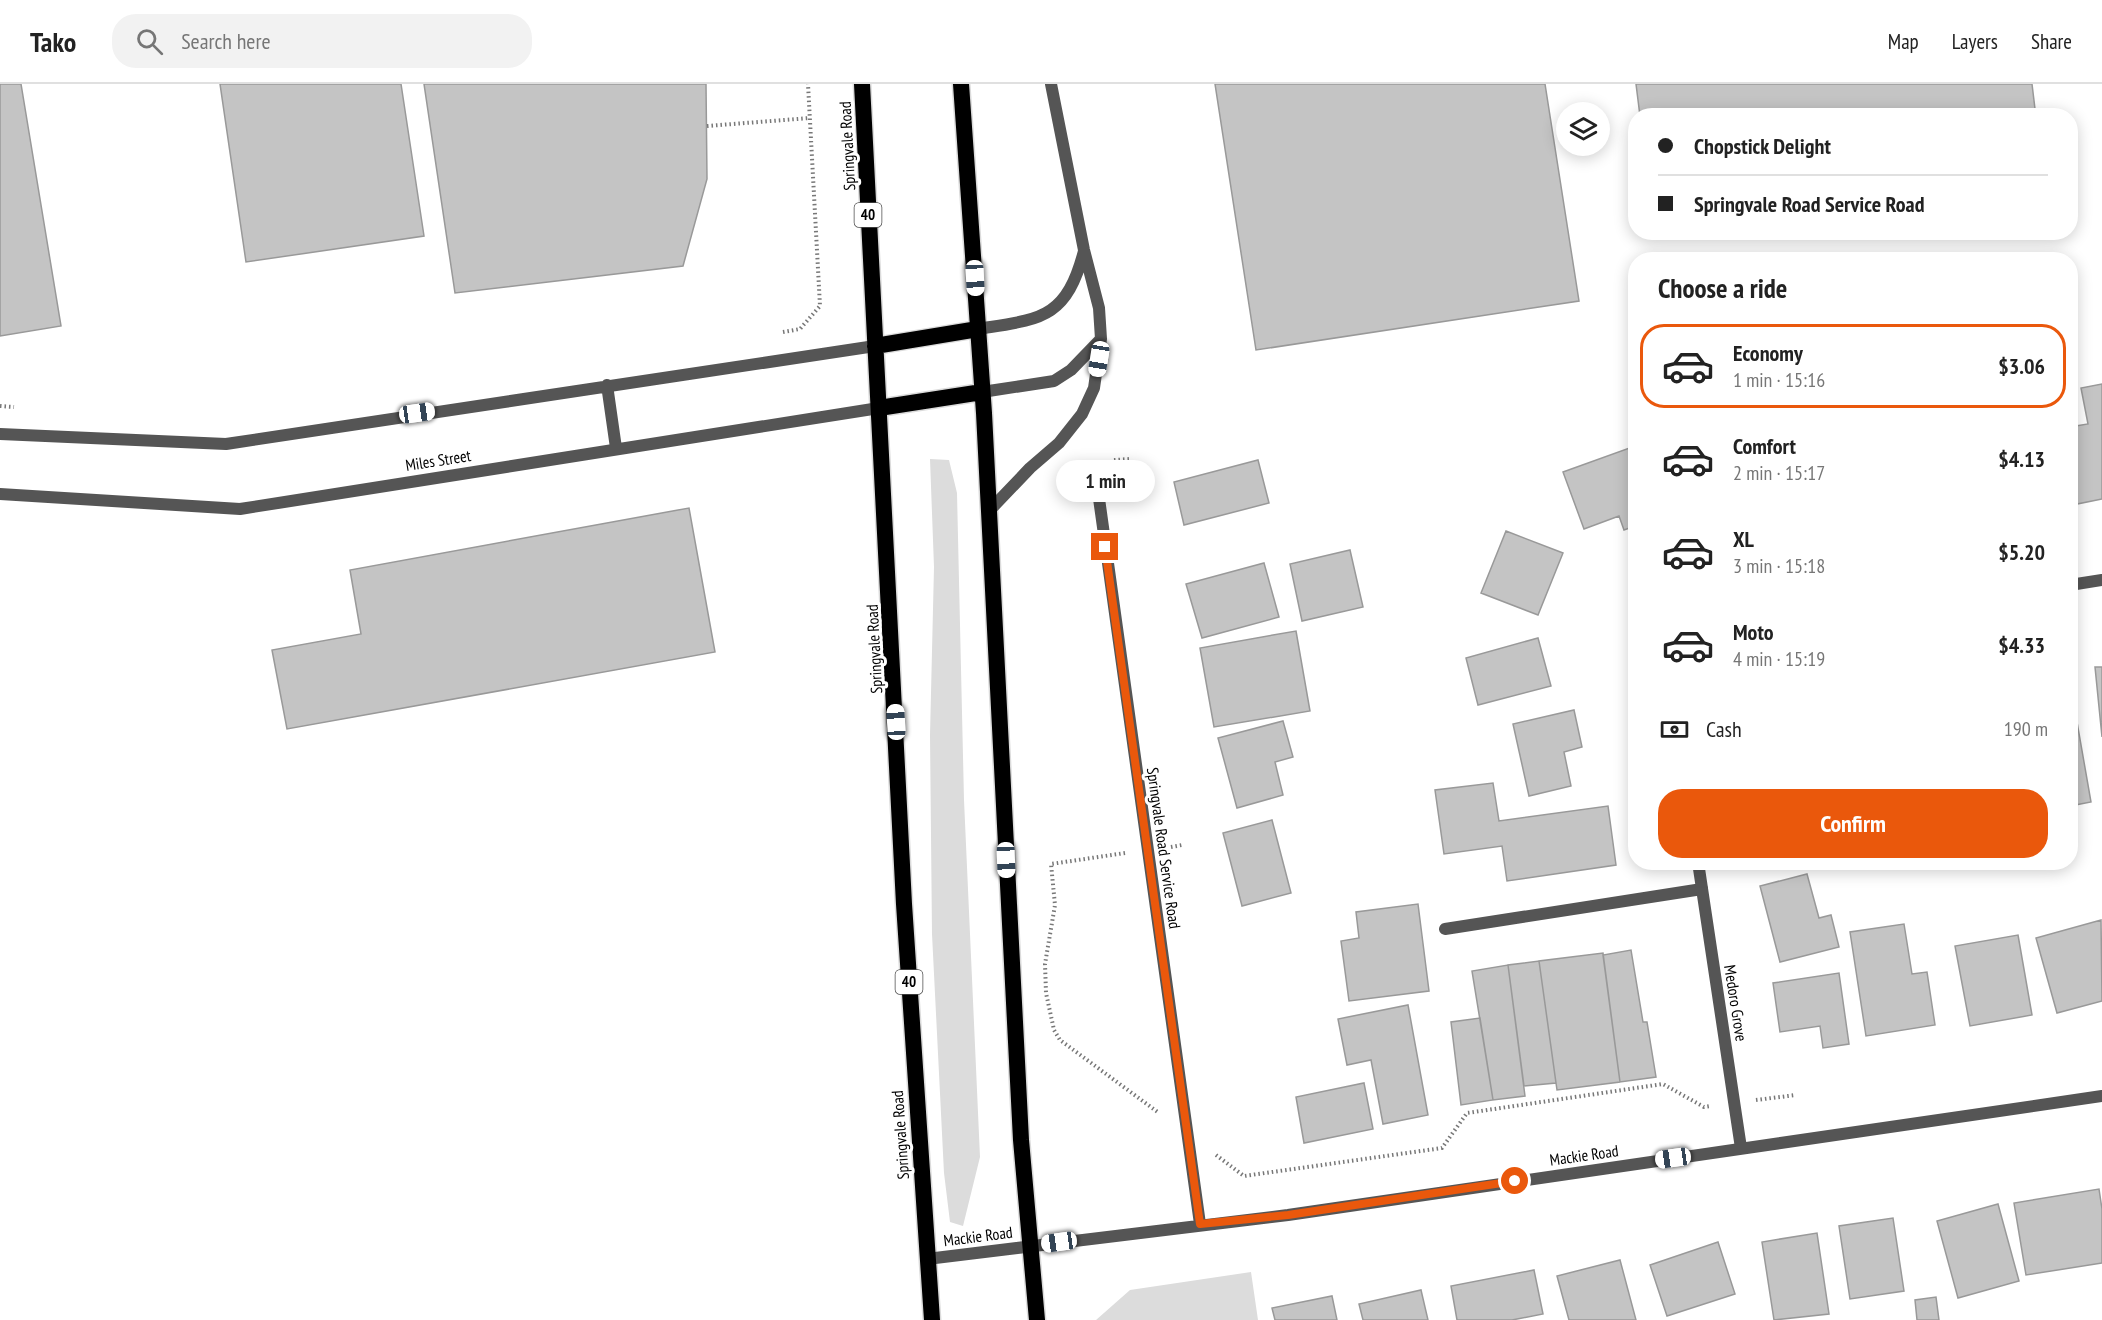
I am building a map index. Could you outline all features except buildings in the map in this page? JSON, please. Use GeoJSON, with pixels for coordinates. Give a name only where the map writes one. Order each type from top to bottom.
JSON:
{"type":"FeatureCollection","features":[{"type":"Feature","properties":{"kind":"highway","name":"Springvale Road"},"geometry":{"type":"LineString","coordinates":[[862,84],[906,927],[932,1320]]}},
{"type":"Feature","properties":{"kind":"highway"},"geometry":{"type":"LineString","coordinates":[[961,84],[989,511],[1013,1006],[1029,1246],[1037,1320]]}},
{"type":"Feature","properties":{"kind":"highway"},"geometry":{"type":"LineString","coordinates":[[875,346],[978,329]]}},
{"type":"Feature","properties":{"kind":"highway"},"geometry":{"type":"LineString","coordinates":[[879,408],[982,393]]}},
{"type":"Feature","properties":{"kind":"street"},"geometry":{"type":"LineString","coordinates":[[989,511],[1029,468],[1059,443],[1083,414],[1094,388],[1101,339],[1099,308],[1084,250],[1051,84]]}},
{"type":"Feature","properties":{"kind":"street"},"geometry":{"type":"LineString","coordinates":[[978,329],[1031,320],[1048,313],[1068,294],[1084,250]]}},
{"type":"Feature","properties":{"kind":"street"},"geometry":{"type":"LineString","coordinates":[[982,393],[1054,381],[1071,370],[1101,339]]}},
{"type":"Feature","properties":{"kind":"street"},"geometry":{"type":"LineString","coordinates":[[0,434],[226,444],[875,346]]}},
{"type":"Feature","properties":{"kind":"street"},"geometry":{"type":"LineString","coordinates":[[607,385],[616,448]]}},
{"type":"Feature","properties":{"kind":"street","name":"Miles Street"},"geometry":{"type":"LineString","coordinates":[[0,494],[240,509],[879,408]]}},
{"type":"Feature","properties":{"kind":"street","name":"Springvale Road Service Road"},"geometry":{"type":"LineString","coordinates":[[1095,477],[1200,1224]]}},
{"type":"Feature","properties":{"kind":"street"},"geometry":{"type":"LineString","coordinates":[[2078,584],[2102,580]]}},
{"type":"Feature","properties":{"kind":"street","name":"Medoro Grove"},"geometry":{"type":"LineString","coordinates":[[1699,870],[1741,1148]]}},
{"type":"Feature","properties":{"kind":"street"},"geometry":{"type":"LineString","coordinates":[[1445,929],[1702,889]]}},
{"type":"Feature","properties":{"kind":"street","name":"Mackie Road"},"geometry":{"type":"LineString","coordinates":[[927,1259],[1288,1215],[2102,1096]]}},
{"type":"Feature","properties":{"kind":"path"},"geometry":{"type":"LineString","coordinates":[[777,333],[800,329],[820,306],[808,84]]}},
{"type":"Feature","properties":{"kind":"path"},"geometry":{"type":"LineString","coordinates":[[707,126],[810,118]]}},
{"type":"Feature","properties":{"kind":"path"},"geometry":{"type":"LineString","coordinates":[[0,406],[18,407]]}},
{"type":"Feature","properties":{"kind":"path"},"geometry":{"type":"LineString","coordinates":[[1182,845],[1051,864],[1055,905],[1046,964],[1046,993],[1050,1017],[1060,1040],[1244,1176],[1442,1148],[1467,1113],[1663,1084],[1704,1107],[1796,1095]]}},
{"type":"Feature","properties":{"kind":"shaded area"},"geometry":{"type":"Polygon","coordinates":[[[930,459],[949,460],[957,493],[964,800],[980,1157],[963,1226],[950,1222],[944,1173],[932,934],[930,735],[934,567],[930,459]]]}},
{"type":"Feature","properties":{"kind":"shaded area"},"geometry":{"type":"Polygon","coordinates":[[[1251,1272],[1258,1320],[1096,1320],[1130,1290],[1251,1272]]]}},
{"type":"Feature","properties":{"kind":"route"},"geometry":{"type":"LineString","coordinates":[[1105,547],[1200,1224],[1288,1215],[1515,1181]]}}]}
